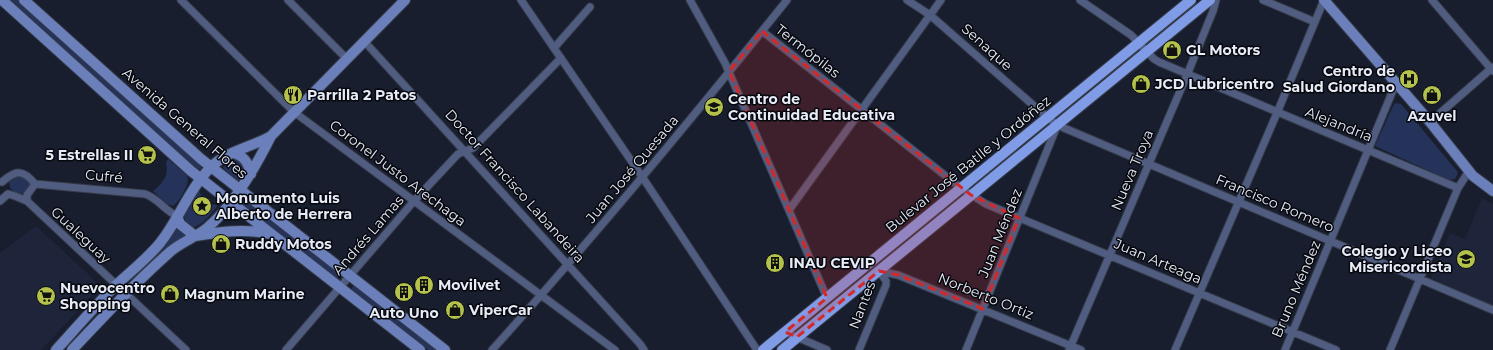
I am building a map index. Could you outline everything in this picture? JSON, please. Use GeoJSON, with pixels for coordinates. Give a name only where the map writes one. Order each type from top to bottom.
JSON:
{"type":"FeatureCollection","features":[{"type":"Feature","properties":{"kind":"main road"},"geometry":{"type":"LineString","coordinates":[[2,0],[183,165],[420,350]]}},
{"type":"Feature","properties":{"kind":"main road","name":"Avenida General Flores"},"geometry":{"type":"LineString","coordinates":[[24,0],[211,167],[445,350]]}},
{"type":"Feature","properties":{"kind":"main road","name":"Bulevar José Batlle y Ordóñez"},"geometry":{"type":"LineString","coordinates":[[762,350],[1191,0]]}},
{"type":"Feature","properties":{"kind":"main road","name":"Bulevar José Batlle y Ordóñez"},"geometry":{"type":"LineString","coordinates":[[782,350],[1210,0]]}},
{"type":"Feature","properties":{"kind":"main road"},"geometry":{"type":"LineString","coordinates":[[1324,0],[1430,122],[1476,179],[1493,191]]}},
{"type":"Feature","properties":{"kind":"main road"},"geometry":{"type":"LineString","coordinates":[[56,350],[91,310],[151,253],[160,242],[201,179],[211,167],[233,153],[260,142],[270,136],[347,59],[401,1]]}},
{"type":"Feature","properties":{"kind":"main road"},"geometry":{"type":"LineString","coordinates":[[72,350],[126,294],[172,251],[195,236],[219,216],[251,174],[270,136]]}},
{"type":"Feature","properties":{"kind":"main road"},"geometry":{"type":"LineString","coordinates":[[233,153],[242,156],[247,160],[251,174]]}},
{"type":"Feature","properties":{"kind":"main road","name":"Cufré"},"geometry":{"type":"LineString","coordinates":[[177,216],[180,224],[195,236]]}},
{"type":"Feature","properties":{"kind":"main road"},"geometry":{"type":"LineString","coordinates":[[195,236],[231,231],[272,234]]}},
{"type":"Feature","properties":{"kind":"street","name":"Coronel Justo Arechaga"},"geometry":{"type":"LineString","coordinates":[[181,0],[294,112],[615,350]]}},
{"type":"Feature","properties":{"kind":"street"},"geometry":{"type":"LineString","coordinates":[[288,0],[347,59]]}},
{"type":"Feature","properties":{"kind":"street"},"geometry":{"type":"LineString","coordinates":[[521,0],[643,178],[757,350]]}},
{"type":"Feature","properties":{"kind":"street"},"geometry":{"type":"LineString","coordinates":[[690,0],[729,71],[827,298]]}},
{"type":"Feature","properties":{"kind":"street","name":"Juan José Quesada"},"geometry":{"type":"LineString","coordinates":[[492,350],[643,178],[787,0]]}},
{"type":"Feature","properties":{"kind":"street","name":"Senaque"},"geometry":{"type":"LineString","coordinates":[[907,0],[930,15],[1047,118]]}},
{"type":"Feature","properties":{"kind":"street"},"geometry":{"type":"LineString","coordinates":[[788,210],[941,0]]}},
{"type":"Feature","properties":{"kind":"street","name":"Alejandría"},"geometry":{"type":"LineString","coordinates":[[1080,0],[1131,35],[1160,62],[1277,113],[1458,188]]}},
{"type":"Feature","properties":{"kind":"street","name":"Nueva Troya"},"geometry":{"type":"LineString","coordinates":[[1070,348],[1187,74],[1213,11],[1216,0]]}},
{"type":"Feature","properties":{"kind":"street"},"geometry":{"type":"LineString","coordinates":[[1262,0],[1315,22]]}},
{"type":"Feature","properties":{"kind":"street"},"geometry":{"type":"LineString","coordinates":[[1175,350],[1324,0]]}},
{"type":"Feature","properties":{"kind":"street"},"geometry":{"type":"LineString","coordinates":[[1430,122],[1492,69],[1432,0]]}},
{"type":"Feature","properties":{"kind":"street"},"geometry":{"type":"LineString","coordinates":[[554,48],[590,7]]}},
{"type":"Feature","properties":{"kind":"street","name":"Termópilas"},"geometry":{"type":"LineString","coordinates":[[762,31],[971,195]]}},
{"type":"Feature","properties":{"kind":"street","name":"Doctor Francisco Labandeira"},"geometry":{"type":"LineString","coordinates":[[364,41],[568,264],[644,350]]}},
{"type":"Feature","properties":{"kind":"street","name":"Andrés Lamas"},"geometry":{"type":"LineString","coordinates":[[286,350],[414,202],[458,154],[473,148],[561,58]]}},
{"type":"Feature","properties":{"kind":"street","name":"Bruno Méndez"},"geometry":{"type":"LineString","coordinates":[[1285,350],[1396,84]]}},
{"type":"Feature","properties":{"kind":"street","name":"Francisco Romero"},"geometry":{"type":"LineString","coordinates":[[1047,118],[1057,125],[1493,310]]}},
{"type":"Feature","properties":{"kind":"street","name":"Juan Méndez"},"geometry":{"type":"LineString","coordinates":[[966,350],[1049,148],[1057,125]]}},
{"type":"Feature","properties":{"kind":"street"},"geometry":{"type":"LineString","coordinates":[[1390,350],[1458,188],[1470,171]]}},
{"type":"Feature","properties":{"kind":"street"},"geometry":{"type":"LineString","coordinates":[[0,201],[8,194],[1,182],[10,175],[20,172],[28,176],[35,184],[27,195],[26,201]]}},
{"type":"Feature","properties":{"kind":"street","name":"Cufré"},"geometry":{"type":"LineString","coordinates":[[35,184],[145,194],[153,197],[168,212],[177,216]]}},
{"type":"Feature","properties":{"kind":"street","name":"Gualeguay"},"geometry":{"type":"LineString","coordinates":[[8,194],[26,201],[186,350]]}},
{"type":"Feature","properties":{"kind":"street","name":"Juan Arteaga"},"geometry":{"type":"LineString","coordinates":[[971,195],[986,204],[1336,350]]}},
{"type":"Feature","properties":{"kind":"street","name":"Norberto Ortiz"},"geometry":{"type":"LineString","coordinates":[[879,271],[898,275],[983,309],[1070,348],[1081,350]]}},
{"type":"Feature","properties":{"kind":"street","name":"Nantes"},"geometry":{"type":"LineString","coordinates":[[859,350],[886,285],[886,281],[879,271]]}},
{"type":"Feature","properties":{"kind":"street"},"geometry":{"type":"LineString","coordinates":[[785,332],[827,350]]}},
{"type":"Feature","properties":{"kind":"highlighted area"},"geometry":{"type":"Polygon","coordinates":[[[762,31],[971,195],[1019,218],[983,309],[898,275],[879,271],[797,337],[785,332],[827,298],[729,71],[762,31]]]}},
{"type":"Feature","properties":{"kind":"shaded area"},"geometry":{"type":"Polygon","coordinates":[[[10,0],[18,0],[201,166],[201,169],[197,170],[10,0]]]}},
{"type":"Feature","properties":{"kind":"shaded area"},"geometry":{"type":"Polygon","coordinates":[[[1394,104],[1401,104],[1457,171],[1458,173],[1455,179],[1449,180],[1375,146],[1394,104]]]}},
{"type":"Feature","properties":{"kind":"shaded area"},"geometry":{"type":"Polygon","coordinates":[[[168,159],[187,175],[188,178],[184,192],[173,206],[167,204],[153,191],[159,186],[166,176],[166,163],[168,159]]]}},
{"type":"Feature","properties":{"kind":"shaded area"},"geometry":{"type":"Polygon","coordinates":[[[236,159],[244,162],[245,173],[240,180],[237,180],[223,167],[236,159]]]}},
{"type":"Feature","properties":{"kind":"shaded area"},"geometry":{"type":"Polygon","coordinates":[[[14,176],[25,176],[31,184],[24,194],[14,192],[10,188],[9,181],[14,176]]]}},
{"type":"Feature","properties":{"kind":"shaded area"},"geometry":{"type":"Polygon","coordinates":[[[199,190],[208,203],[218,205],[203,222],[193,227],[186,222],[184,216],[199,190]]]}},
{"type":"Feature","properties":{"kind":"shaded area"},"geometry":{"type":"Polygon","coordinates":[[[957,196],[959,198],[797,331],[796,330],[957,196]]]}},
{"type":"Feature","properties":{"kind":"shaded area"},"geometry":{"type":"Polygon","coordinates":[[[240,198],[338,272],[338,278],[337,279],[239,203],[240,198]]]}},
{"type":"Feature","properties":{"kind":"shaded area","name":"Colegio y Liceo Misericordista"},"geometry":{"type":"Polygon","coordinates":[[[1482,198],[1493,204],[1493,307],[1431,278],[1450,233],[1465,239],[1482,198]]]}},
{"type":"Feature","properties":{"kind":"shaded area","name":"Nuevocentro Shopping"},"geometry":{"type":"Polygon","coordinates":[[[36,226],[101,286],[41,350],[0,350],[0,253],[36,226]]]}},
{"type":"Feature","properties":{"kind":"shaded area"},"geometry":{"type":"Polygon","coordinates":[[[176,228],[179,229],[185,236],[165,249],[131,281],[130,279],[159,252],[176,228]]]}},
{"type":"Feature","properties":{"kind":"shaded area"},"geometry":{"type":"Polygon","coordinates":[[[353,286],[437,350],[428,350],[351,290],[353,286]]]}},
{"type":"Feature","properties":{"kind":"place","name":"GL Motors"},"geometry":{"type":"Point","coordinates":[1172,50]}},
{"type":"Feature","properties":{"kind":"place","name":"Centro de Salud Giordano"},"geometry":{"type":"Point","coordinates":[1409,79]}},
{"type":"Feature","properties":{"kind":"place","name":"JCD Lubricentro"},"geometry":{"type":"Point","coordinates":[1141,84]}},
{"type":"Feature","properties":{"kind":"place","name":"Parrilla 2 Patos"},"geometry":{"type":"Point","coordinates":[293,95]}},
{"type":"Feature","properties":{"kind":"place","name":"Azuvel"},"geometry":{"type":"Point","coordinates":[1432,95]}},
{"type":"Feature","properties":{"kind":"place","name":"Centro de Continuidad Educativa"},"geometry":{"type":"Point","coordinates":[714,107]}},
{"type":"Feature","properties":{"kind":"place","name":"5 Estrellas II"},"geometry":{"type":"Point","coordinates":[147,155]}},
{"type":"Feature","properties":{"kind":"place","name":"Monumento Luis Alberto de Herrera"},"geometry":{"type":"Point","coordinates":[202,206]}},
{"type":"Feature","properties":{"kind":"place","name":"Ruddy Motos"},"geometry":{"type":"Point","coordinates":[221,244]}},
{"type":"Feature","properties":{"kind":"place","name":"Colegio y Liceo Misericordista"},"geometry":{"type":"Point","coordinates":[1466,259]}},
{"type":"Feature","properties":{"kind":"place","name":"INAU CEVIP"},"geometry":{"type":"Point","coordinates":[775,263]}},
{"type":"Feature","properties":{"kind":"place","name":"Movilvet"},"geometry":{"type":"Point","coordinates":[424,285]}},
{"type":"Feature","properties":{"kind":"place","name":"Auto Uno"},"geometry":{"type":"Point","coordinates":[404,292]}},
{"type":"Feature","properties":{"kind":"place","name":"Magnum Marine"},"geometry":{"type":"Point","coordinates":[170,294]}},
{"type":"Feature","properties":{"kind":"place","name":"Nuevocentro Shopping"},"geometry":{"type":"Point","coordinates":[46,296]}},
{"type":"Feature","properties":{"kind":"place","name":"ViperCar"},"geometry":{"type":"Point","coordinates":[455,310]}}]}
